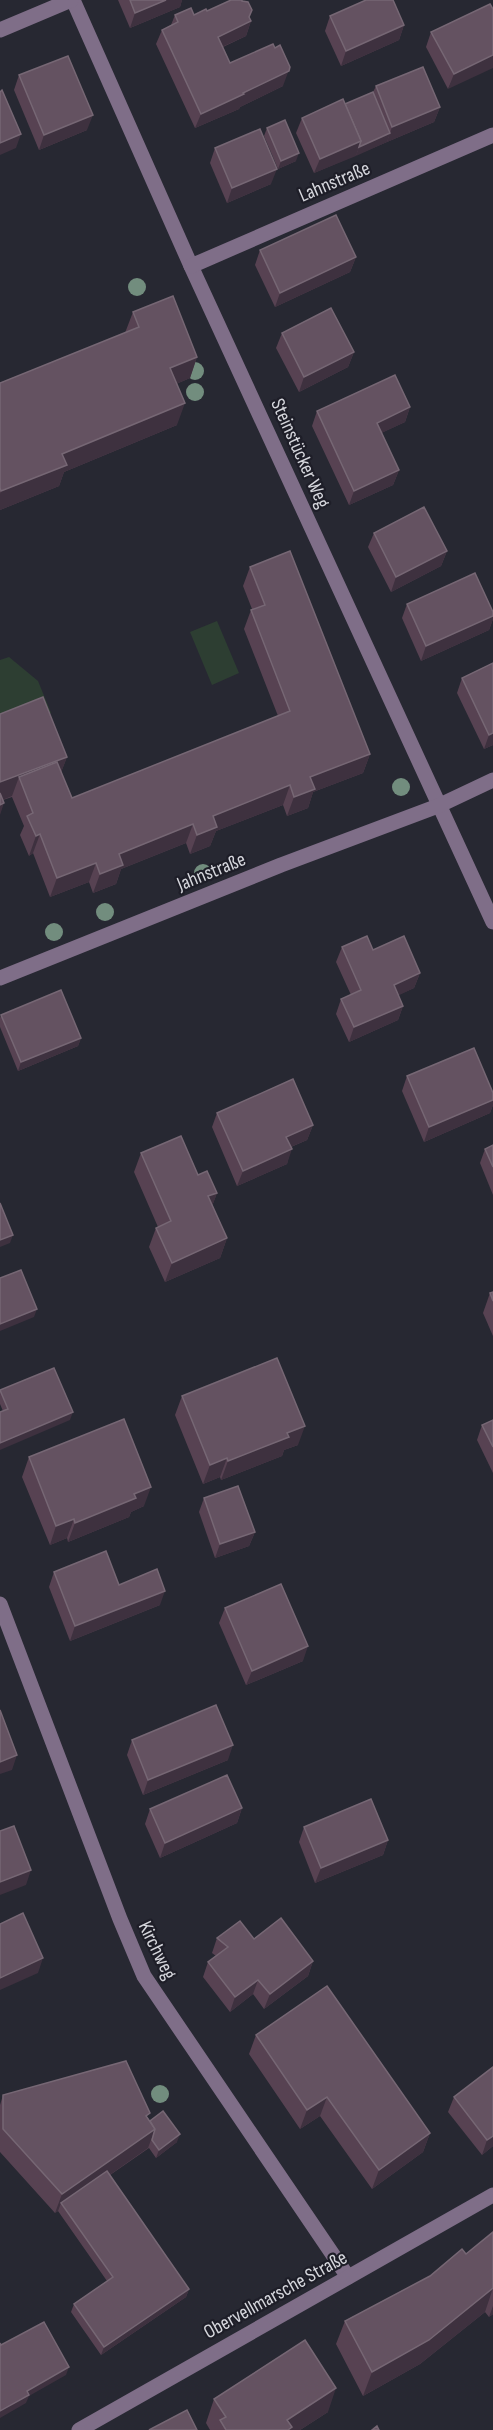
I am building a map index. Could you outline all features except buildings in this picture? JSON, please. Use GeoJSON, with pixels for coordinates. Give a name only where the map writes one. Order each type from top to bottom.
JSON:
{"type":"FeatureCollection","features":[{"type":"Feature","properties":{"kind":"street"},"geometry":{"type":"LineString","coordinates":[[0,30],[72,0]]}},
{"type":"Feature","properties":{"kind":"street","name":"Steinstücker Weg"},"geometry":{"type":"LineString","coordinates":[[72,0],[191,266],[493,922]]}},
{"type":"Feature","properties":{"kind":"street","name":"Lahnstraße"},"geometry":{"type":"LineString","coordinates":[[191,266],[493,135]]}},
{"type":"Feature","properties":{"kind":"street","name":"Jahnstraße"},"geometry":{"type":"LineString","coordinates":[[0,978],[281,865],[438,806],[493,780]]}},
{"type":"Feature","properties":{"kind":"street","name":"Kirchweg"},"geometry":{"type":"LineString","coordinates":[[0,1604],[120,1919],[144,1976],[348,2277]]}},
{"type":"Feature","properties":{"kind":"street","name":"Obervellmarsche Straße"},"geometry":{"type":"LineString","coordinates":[[79,2430],[493,2195]]}},
{"type":"Feature","properties":{"kind":"green space"},"geometry":{"type":"Polygon","coordinates":[[[217,621],[239,673],[212,685],[190,632],[217,621]]]}},
{"type":"Feature","properties":{"kind":"green space"},"geometry":{"type":"Polygon","coordinates":[[[9,657],[38,681],[51,713],[0,733],[0,660],[9,657]]]}}]}
